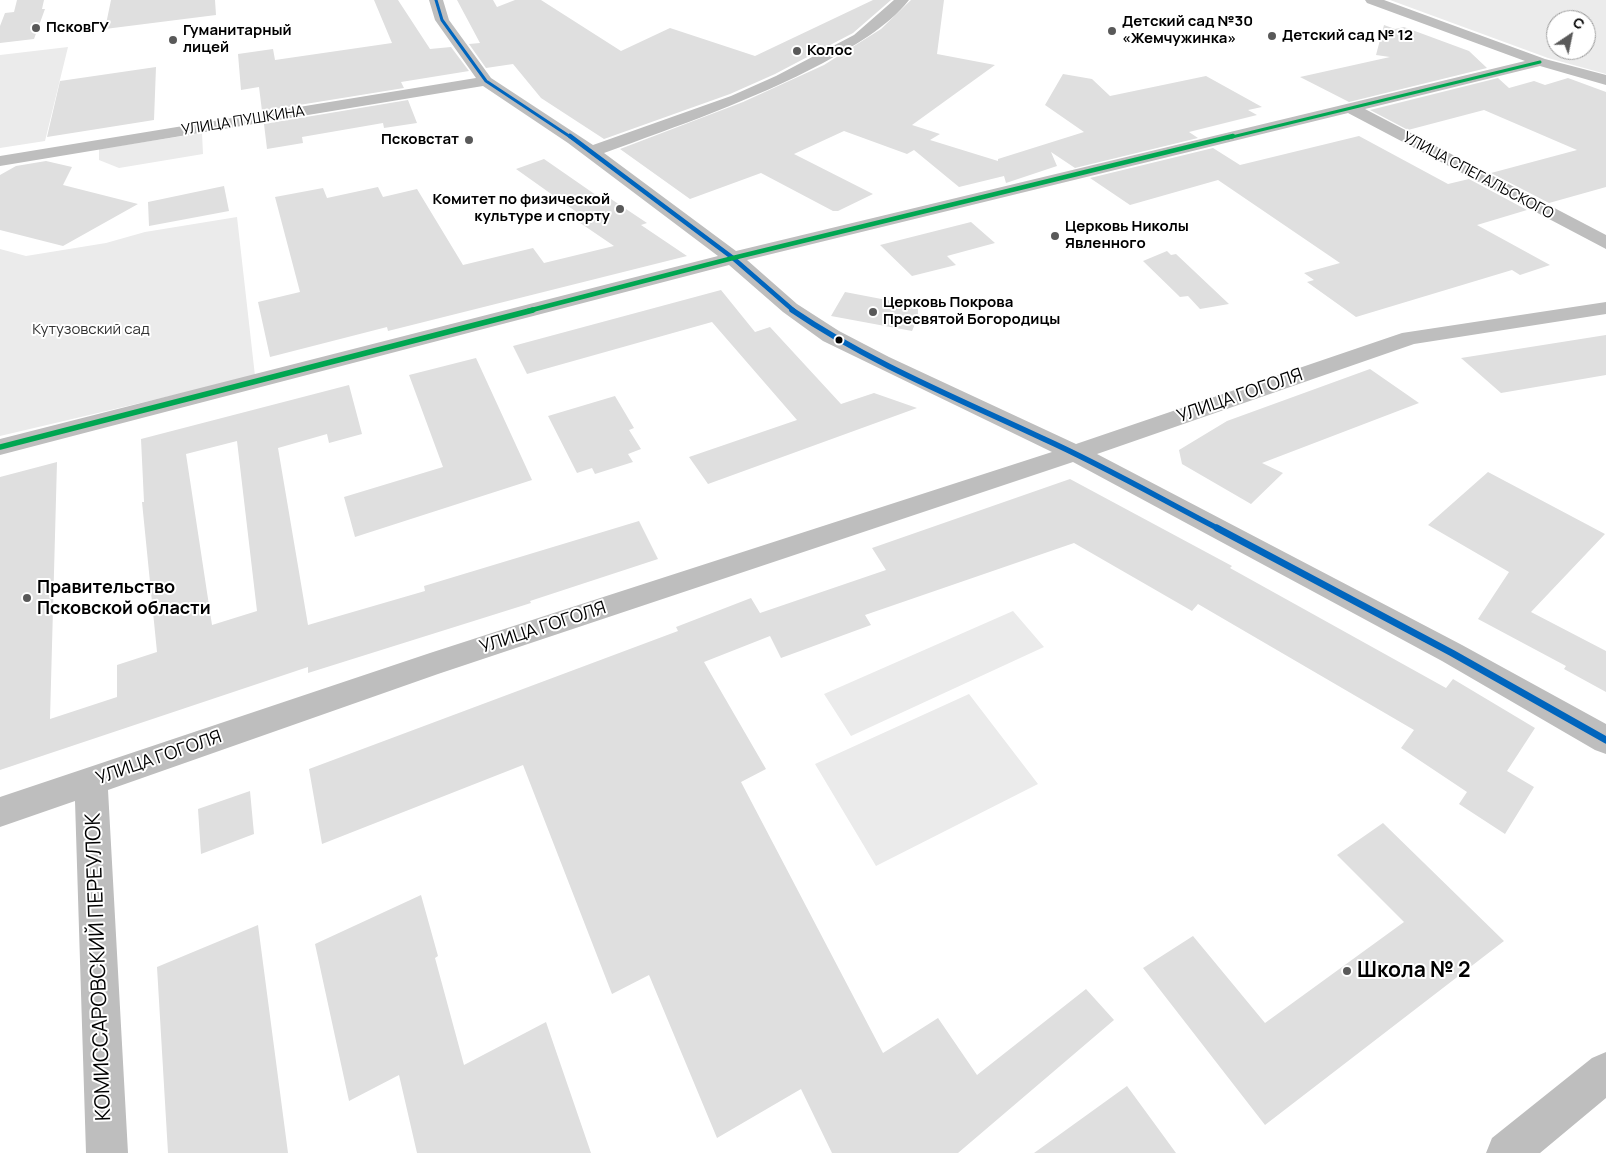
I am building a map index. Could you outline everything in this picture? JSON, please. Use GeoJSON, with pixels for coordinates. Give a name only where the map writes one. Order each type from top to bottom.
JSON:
{"type":"FeatureCollection","features":[{"type":"Feature","properties":{"kind":"street"},"geometry":{"type":"LineString","coordinates":[[436,0],[442,20],[486,81],[591,152],[733,258],[790,308],[831,336],[881,362],[1074,453],[1452,653],[1606,740]]}},
{"type":"Feature","properties":{"kind":"street"},"geometry":{"type":"LineString","coordinates":[[591,152],[736,99],[781,80],[859,38],[902,0]]}},
{"type":"Feature","properties":{"kind":"street"},"geometry":{"type":"LineString","coordinates":[[1372,0],[1540,62],[1606,80]]}},
{"type":"Feature","properties":{"kind":"street"},"geometry":{"type":"LineString","coordinates":[[0,447],[733,258],[1540,62]]}},
{"type":"Feature","properties":{"kind":"street","name":"УЛИЦА ПУШКИНА"},"geometry":{"type":"LineString","coordinates":[[0,161],[486,81]]}},
{"type":"Feature","properties":{"kind":"street","name":"УЛИЦА СПЕГАЛЬСКОГО"},"geometry":{"type":"LineString","coordinates":[[1350,108],[1606,244]]}},
{"type":"Feature","properties":{"kind":"street","name":"УЛИЦА ГОГОЛЯ"},"geometry":{"type":"LineString","coordinates":[[0,812],[430,665],[1074,453],[1410,338],[1606,308]]}},
{"type":"Feature","properties":{"kind":"street","name":"КОМИССАРОВСКИЙ ПЕРЕУЛОК"},"geometry":{"type":"LineString","coordinates":[[91,781],[107,1153]]}},
{"type":"Feature","properties":{"kind":"street"},"geometry":{"type":"LineString","coordinates":[[1507,1153],[1606,1072]]}},
{"type":"Feature","properties":{"kind":"green space"},"geometry":{"type":"Polygon","coordinates":[[[1390,0],[1606,0],[1606,74],[1555,60],[1596,60],[1596,10],[1546,10],[1546,57],[1390,0]]]}},
{"type":"Feature","properties":{"kind":"green space"},"geometry":{"type":"Polygon","coordinates":[[[68,47],[45,141],[0,148],[0,55],[68,47]]]}},
{"type":"Feature","properties":{"kind":"green space"},"geometry":{"type":"Polygon","coordinates":[[[202,133],[203,154],[119,168],[99,160],[99,149],[202,133]]]}},
{"type":"Feature","properties":{"kind":"green space","name":"Кутузовский сад"},"geometry":{"type":"Polygon","coordinates":[[[237,217],[255,376],[0,436],[0,249],[26,256],[106,243],[145,232],[237,217]]]}},
{"type":"Feature","properties":{"kind":"green space"},"geometry":{"type":"Polygon","coordinates":[[[1013,611],[1044,647],[851,736],[824,694],[1013,611]]]}},
{"type":"Feature","properties":{"kind":"green space"},"geometry":{"type":"Polygon","coordinates":[[[969,694],[1038,784],[876,866],[815,764],[969,694]]]}},
{"type":"Feature","properties":{"kind":"building"},"geometry":{"type":"Polygon","coordinates":[[[17,0],[44,0],[42,9],[45,9],[34,39],[0,43],[0,26],[5,13],[14,12],[17,0]]]}},
{"type":"Feature","properties":{"kind":"building"},"geometry":{"type":"Polygon","coordinates":[[[111,0],[215,0],[216,15],[105,29],[111,0]]]}},
{"type":"Feature","properties":{"kind":"building"},"geometry":{"type":"Polygon","coordinates":[[[374,0],[398,0],[430,49],[451,47],[469,71],[401,82],[404,88],[262,111],[259,87],[241,90],[238,54],[273,49],[275,60],[392,43],[374,0]]]}},
{"type":"Feature","properties":{"kind":"building"},"geometry":{"type":"Polygon","coordinates":[[[457,0],[493,0],[497,7],[515,0],[541,0],[621,51],[670,28],[755,56],[873,0],[891,0],[853,33],[775,74],[730,94],[604,139],[541,98],[513,64],[486,68],[469,44],[480,43],[457,0]]]}},
{"type":"Feature","properties":{"kind":"building"},"geometry":{"type":"Polygon","coordinates":[[[911,0],[944,0],[937,54],[995,65],[912,125],[940,134],[930,140],[998,161],[998,159],[1084,132],[1045,105],[1063,74],[1092,79],[1110,96],[1206,76],[1262,107],[1248,110],[1257,115],[1189,132],[1198,138],[1075,168],[1051,152],[1057,166],[1006,183],[1004,176],[959,187],[914,150],[907,154],[844,131],[794,154],[873,194],[838,211],[833,211],[761,173],[690,199],[620,149],[743,102],[824,65],[881,29],[911,0]]]}},
{"type":"Feature","properties":{"kind":"building"},"geometry":{"type":"Polygon","coordinates":[[[1384,25],[1395,29],[1404,27],[1469,51],[1487,68],[1349,102],[1300,77],[1390,57],[1376,55],[1384,25]]]}},
{"type":"Feature","properties":{"kind":"building"},"geometry":{"type":"Polygon","coordinates":[[[156,67],[154,120],[47,137],[60,81],[156,67]]]}},
{"type":"Feature","properties":{"kind":"building"},"geometry":{"type":"Polygon","coordinates":[[[1498,78],[1509,88],[1534,81],[1545,85],[1568,78],[1606,92],[1606,187],[1549,203],[1491,173],[1577,150],[1484,110],[1408,130],[1370,110],[1498,78]]]}},
{"type":"Feature","properties":{"kind":"building"},"geometry":{"type":"Polygon","coordinates":[[[408,100],[417,123],[384,128],[383,123],[302,137],[303,143],[267,149],[264,124],[408,100]]]}},
{"type":"Feature","properties":{"kind":"building"},"geometry":{"type":"Polygon","coordinates":[[[1359,136],[1448,184],[1469,179],[1527,210],[1477,225],[1550,265],[1520,275],[1512,270],[1356,317],[1307,282],[1314,280],[1304,273],[1340,263],[1218,180],[1130,205],[1090,178],[1213,148],[1240,165],[1359,136]]]}},
{"type":"Feature","properties":{"kind":"building"},"geometry":{"type":"Polygon","coordinates":[[[544,159],[606,202],[611,199],[647,223],[641,225],[687,256],[388,331],[387,327],[270,357],[258,302],[300,292],[275,197],[323,188],[327,198],[378,187],[383,197],[417,189],[463,265],[533,248],[544,263],[614,246],[570,216],[578,213],[516,169],[544,159]]]}},
{"type":"Feature","properties":{"kind":"building"},"geometry":{"type":"Polygon","coordinates":[[[46,161],[72,167],[63,185],[138,204],[63,246],[0,230],[0,175],[16,166],[46,161]]]}},
{"type":"Feature","properties":{"kind":"building"},"geometry":{"type":"Polygon","coordinates":[[[224,186],[229,211],[149,226],[148,202],[224,186]]]}},
{"type":"Feature","properties":{"kind":"building"},"geometry":{"type":"Polygon","coordinates":[[[971,222],[995,243],[947,256],[956,265],[912,276],[880,245],[971,222]]]}},
{"type":"Feature","properties":{"kind":"building"},"geometry":{"type":"Polygon","coordinates":[[[1167,251],[1171,255],[1176,254],[1229,304],[1200,309],[1188,296],[1180,297],[1143,261],[1167,251]]]}},
{"type":"Feature","properties":{"kind":"building"},"geometry":{"type":"Polygon","coordinates":[[[721,290],[755,332],[770,327],[841,404],[874,393],[917,408],[708,484],[689,457],[797,420],[712,322],[527,374],[513,346],[721,290]]]}},
{"type":"Feature","properties":{"kind":"building","name":"Церковь Покрова Пресвятой Богородицы"},"geometry":{"type":"Polygon","coordinates":[[[845,292],[918,306],[918,317],[912,331],[831,316],[845,292]]]}},
{"type":"Feature","properties":{"kind":"building"},"geometry":{"type":"Polygon","coordinates":[[[1606,335],[1606,375],[1501,393],[1461,358],[1606,335]]]}},
{"type":"Feature","properties":{"kind":"building"},"geometry":{"type":"Polygon","coordinates":[[[476,358],[532,480],[355,537],[344,497],[443,467],[409,375],[476,358]]]}},
{"type":"Feature","properties":{"kind":"building"},"geometry":{"type":"Polygon","coordinates":[[[1370,369],[1419,403],[1262,463],[1283,473],[1251,504],[1182,464],[1179,450],[1227,421],[1370,369]]]}},
{"type":"Feature","properties":{"kind":"building"},"geometry":{"type":"Polygon","coordinates":[[[349,385],[362,434],[329,443],[327,434],[278,448],[308,625],[425,591],[424,586],[639,521],[658,559],[530,601],[531,603],[308,673],[308,667],[0,770],[0,477],[57,462],[50,719],[117,697],[117,665],[157,652],[142,502],[144,502],[141,439],[349,385]],[[237,441],[186,454],[212,625],[257,611],[237,441]]]}},
{"type":"Feature","properties":{"kind":"building"},"geometry":{"type":"Polygon","coordinates":[[[615,396],[634,428],[629,430],[641,449],[628,454],[633,462],[595,474],[592,468],[577,473],[548,416],[615,396]]]}},
{"type":"Feature","properties":{"kind":"building"},"geometry":{"type":"Polygon","coordinates":[[[1488,472],[1605,534],[1531,612],[1606,651],[1606,692],[1564,669],[1566,666],[1478,619],[1509,572],[1428,525],[1488,472]]]}},
{"type":"Feature","properties":{"kind":"building"},"geometry":{"type":"Polygon","coordinates":[[[1070,479],[1232,566],[1230,568],[1446,688],[1453,679],[1535,728],[1507,771],[1534,787],[1505,834],[1459,804],[1467,792],[1401,748],[1414,730],[1198,604],[1192,611],[1074,543],[865,615],[871,625],[781,658],[770,636],[704,662],[766,769],[741,782],[883,1053],[938,1018],[977,1075],[1086,989],[1114,1020],[958,1153],[832,1153],[801,1089],[717,1138],[649,975],[612,994],[523,765],[322,844],[309,769],[678,631],[676,627],[751,598],[760,613],[886,570],[872,548],[1070,479]]]}},
{"type":"Feature","properties":{"kind":"building"},"geometry":{"type":"Polygon","coordinates":[[[250,791],[254,834],[201,854],[198,809],[250,791]]]}},
{"type":"Feature","properties":{"kind":"building"},"geometry":{"type":"Polygon","coordinates":[[[1383,823],[1504,941],[1265,1125],[1143,968],[1193,936],[1265,1023],[1404,922],[1337,855],[1383,823]]]}},
{"type":"Feature","properties":{"kind":"building"},"geometry":{"type":"Polygon","coordinates":[[[421,895],[438,956],[435,958],[464,1065],[546,1022],[591,1153],[417,1153],[399,1075],[349,1101],[315,944],[421,895]]]}},
{"type":"Feature","properties":{"kind":"building"},"geometry":{"type":"Polygon","coordinates":[[[258,925],[288,1153],[168,1153],[157,967],[258,925]]]}},
{"type":"Feature","properties":{"kind":"building"},"geometry":{"type":"Polygon","coordinates":[[[1127,1086],[1176,1153],[1034,1153],[1127,1086]]]}},
{"type":"Feature","properties":{"kind":"transit line"},"geometry":{"type":"LineString","coordinates":[[436,0],[442,20],[486,81],[574,139],[733,258],[790,308],[831,336],[881,362],[1075,453],[1452,653],[1606,740]]}},
{"type":"Feature","properties":{"kind":"transit line"},"geometry":{"type":"LineString","coordinates":[[0,447],[733,258],[1540,62]]}},
{"type":"Feature","properties":{"kind":"place","name":"ПсковГУ"},"geometry":{"type":"Point","coordinates":[36,28]}},
{"type":"Feature","properties":{"kind":"place","name":"Детский сад №30 «Жемчужинка»"},"geometry":{"type":"Point","coordinates":[1112,31]}},
{"type":"Feature","properties":{"kind":"place","name":"Детский сад № 12"},"geometry":{"type":"Point","coordinates":[1272,36]}},
{"type":"Feature","properties":{"kind":"place","name":"Гуманитарный лицей"},"geometry":{"type":"Point","coordinates":[173,40]}},
{"type":"Feature","properties":{"kind":"place","name":"Колос"},"geometry":{"type":"Point","coordinates":[797,51]}},
{"type":"Feature","properties":{"kind":"place","name":"Псковстат"},"geometry":{"type":"Point","coordinates":[469,140]}},
{"type":"Feature","properties":{"kind":"place","name":"Комитет по физической культуре и спорту"},"geometry":{"type":"Point","coordinates":[620,209]}},
{"type":"Feature","properties":{"kind":"place","name":"Церковь Николы Явленного"},"geometry":{"type":"Point","coordinates":[1055,236]}},
{"type":"Feature","properties":{"kind":"place","name":"Церковь Покрова Пресвятой Богородицы"},"geometry":{"type":"Point","coordinates":[873,312]}},
{"type":"Feature","properties":{"kind":"place","name":"Правительство Псковской области"},"geometry":{"type":"Point","coordinates":[27,598]}},
{"type":"Feature","properties":{"kind":"place","name":"Школа № 2"},"geometry":{"type":"Point","coordinates":[1347,971]}}]}
